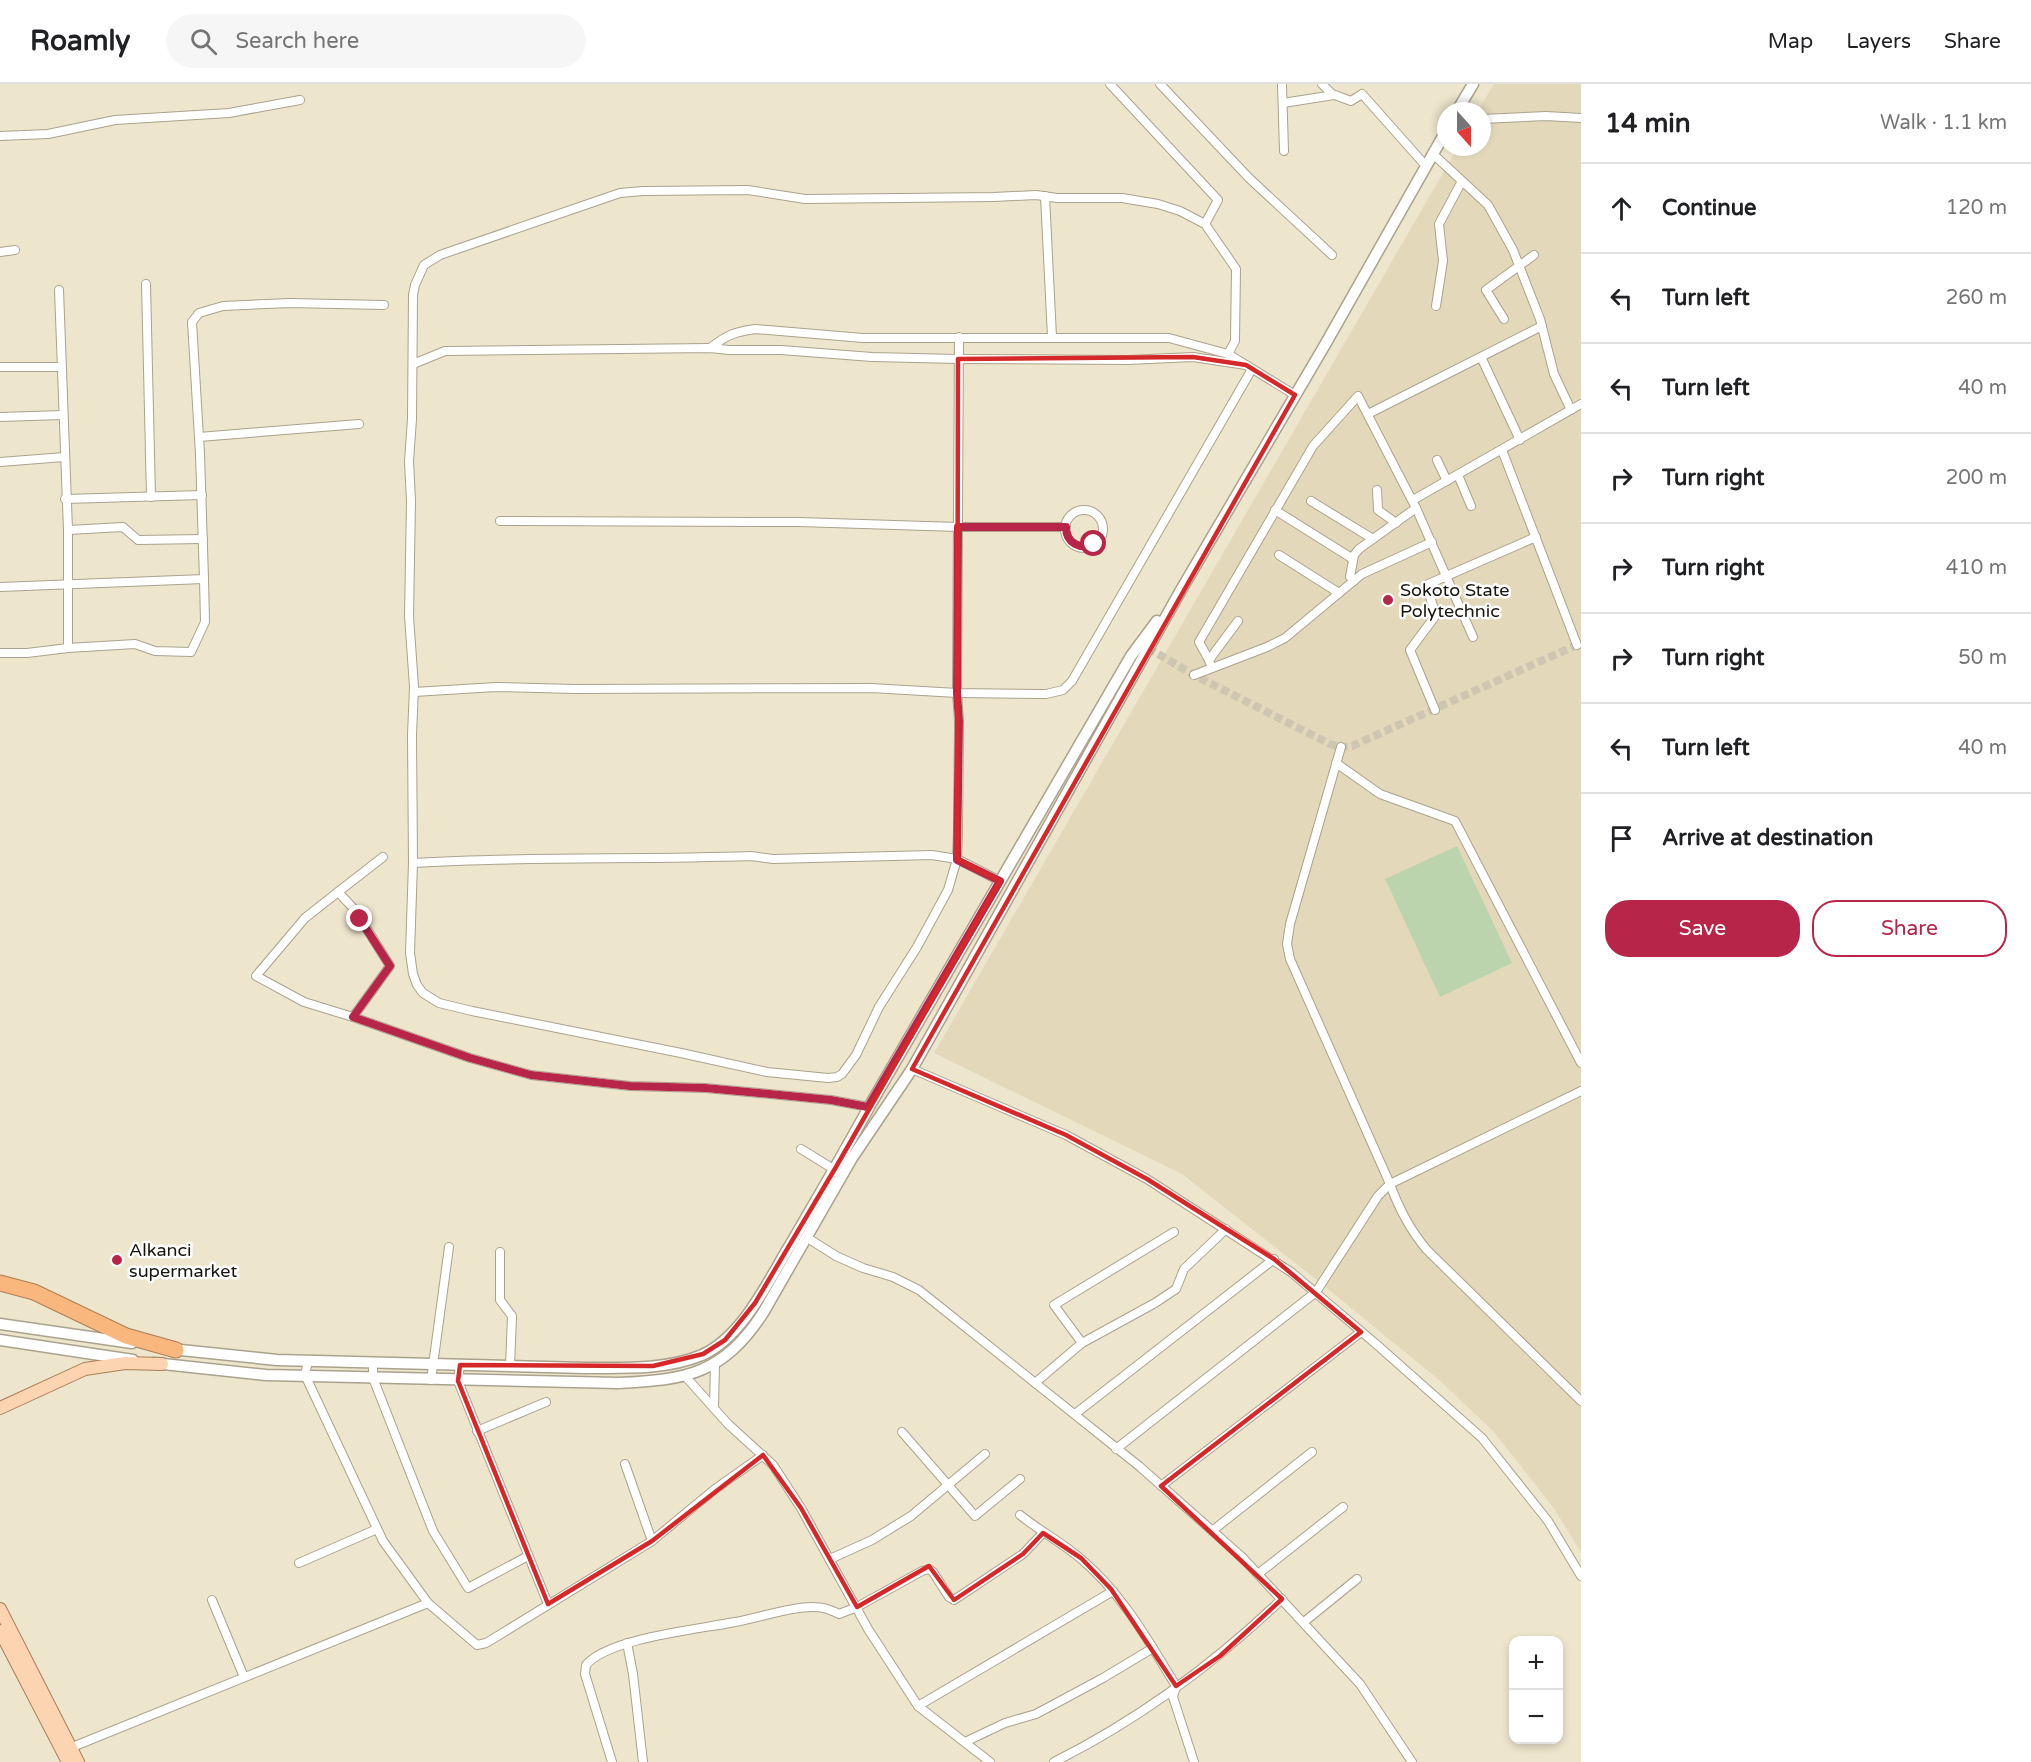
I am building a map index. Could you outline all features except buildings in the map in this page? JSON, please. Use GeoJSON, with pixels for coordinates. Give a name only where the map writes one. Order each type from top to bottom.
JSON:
{"type":"FeatureCollection","features":[{"type":"Feature","properties":{"kind":"highway"},"geometry":{"type":"LineString","coordinates":[[0,1283],[34,1292],[126,1335],[176,1350]]}},
{"type":"Feature","properties":{"kind":"main road"},"geometry":{"type":"LineString","coordinates":[[0,1408],[74,1373],[96,1366],[125,1363],[162,1364]]}},
{"type":"Feature","properties":{"kind":"main road"},"geometry":{"type":"LineString","coordinates":[[0,1609],[78,1762]]}},
{"type":"Feature","properties":{"kind":"main road"},"geometry":{"type":"LineString","coordinates":[[0,1631],[68,1762]]}},
{"type":"Feature","properties":{"kind":"street"},"geometry":{"type":"LineString","coordinates":[[1110,84],[1218,200],[1205,224]]}},
{"type":"Feature","properties":{"kind":"street"},"geometry":{"type":"LineString","coordinates":[[1160,84],[1249,178],[1332,255]]}},
{"type":"Feature","properties":{"kind":"street"},"geometry":{"type":"LineString","coordinates":[[1282,84],[1284,151]]}},
{"type":"Feature","properties":{"kind":"street"},"geometry":{"type":"LineString","coordinates":[[1322,84],[1334,95],[1351,101],[1362,94],[1426,166]]}},
{"type":"Feature","properties":{"kind":"street"},"geometry":{"type":"LineString","coordinates":[[1462,102],[1473,84]]}},
{"type":"Feature","properties":{"kind":"street"},"geometry":{"type":"LineString","coordinates":[[1283,103],[1334,95]]}},
{"type":"Feature","properties":{"kind":"street"},"geometry":{"type":"LineString","coordinates":[[0,136],[48,134],[115,120],[229,113],[300,100]]}},
{"type":"Feature","properties":{"kind":"street"},"geometry":{"type":"LineString","coordinates":[[1491,119],[1546,116],[1581,118]]}},
{"type":"Feature","properties":{"kind":"street"},"geometry":{"type":"LineString","coordinates":[[0,1340],[162,1364],[266,1375],[458,1381],[647,1382],[685,1376],[715,1364],[730,1353],[752,1330],[852,1158],[912,1069],[1181,590],[1437,147]]}},
{"type":"Feature","properties":{"kind":"street"},"geometry":{"type":"LineString","coordinates":[[1433,154],[1488,205],[1513,250],[1542,327],[1554,374],[1571,410]]}},
{"type":"Feature","properties":{"kind":"street"},"geometry":{"type":"LineString","coordinates":[[1436,306],[1443,261],[1439,224],[1462,180]]}},
{"type":"Feature","properties":{"kind":"street"},"geometry":{"type":"LineString","coordinates":[[959,337],[957,860],[948,890],[879,1007],[856,1055],[842,1074],[828,1078],[767,1072],[439,1003],[423,993],[413,974],[410,953],[414,692],[410,616],[409,461],[412,419],[413,295],[424,265],[440,255],[466,245],[620,193],[748,190],[805,199],[1036,195],[1122,198],[1158,204],[1180,211],[1205,224],[1236,269],[1235,341],[1228,354]]}},
{"type":"Feature","properties":{"kind":"street"},"geometry":{"type":"LineString","coordinates":[[1046,196],[1052,338]]}},
{"type":"Feature","properties":{"kind":"street"},"geometry":{"type":"LineString","coordinates":[[0,252],[15,250]]}},
{"type":"Feature","properties":{"kind":"street"},"geometry":{"type":"LineString","coordinates":[[1504,319],[1486,290],[1534,255]]}},
{"type":"Feature","properties":{"kind":"street"},"geometry":{"type":"LineString","coordinates":[[146,284],[151,497]]}},
{"type":"Feature","properties":{"kind":"street"},"geometry":{"type":"LineString","coordinates":[[59,290],[65,499],[68,530],[68,648]]}},
{"type":"Feature","properties":{"kind":"street"},"geometry":{"type":"LineString","coordinates":[[0,653],[135,644],[155,651],[191,652],[205,622],[202,495],[192,322],[194,317],[209,309],[223,306],[290,303],[384,305]]}},
{"type":"Feature","properties":{"kind":"street"},"geometry":{"type":"LineString","coordinates":[[1368,414],[1542,327]]}},
{"type":"Feature","properties":{"kind":"street"},"geometry":{"type":"LineString","coordinates":[[710,348],[726,335],[755,329],[863,338],[1168,338],[1228,354],[1295,395]]}},
{"type":"Feature","properties":{"kind":"street"},"geometry":{"type":"LineString","coordinates":[[413,364],[445,351],[710,348],[781,350],[872,357],[958,359],[1128,360],[1193,357],[1249,367]]}},
{"type":"Feature","properties":{"kind":"street"},"geometry":{"type":"LineString","coordinates":[[1481,357],[1520,440]]}},
{"type":"Feature","properties":{"kind":"street"},"geometry":{"type":"LineString","coordinates":[[0,367],[61,368]]}},
{"type":"Feature","properties":{"kind":"street"},"geometry":{"type":"LineString","coordinates":[[414,692],[496,687],[871,688],[957,693],[1046,694],[1058,692],[1068,686],[1249,367]]}},
{"type":"Feature","properties":{"kind":"street"},"geometry":{"type":"LineString","coordinates":[[1212,668],[1199,642],[1313,446],[1358,396],[1414,504],[1448,576],[1473,637]]}},
{"type":"Feature","properties":{"kind":"street"},"geometry":{"type":"LineString","coordinates":[[1354,581],[1350,577],[1353,559],[1359,549],[1396,523],[1414,504],[1447,481],[1581,404]]}},
{"type":"Feature","properties":{"kind":"street"},"geometry":{"type":"LineString","coordinates":[[0,417],[63,415]]}},
{"type":"Feature","properties":{"kind":"street"},"geometry":{"type":"LineString","coordinates":[[199,437],[359,424]]}},
{"type":"Feature","properties":{"kind":"street"},"geometry":{"type":"LineString","coordinates":[[1502,450],[1577,645]]}},
{"type":"Feature","properties":{"kind":"street"},"geometry":{"type":"LineString","coordinates":[[0,462],[64,457]]}},
{"type":"Feature","properties":{"kind":"street"},"geometry":{"type":"LineString","coordinates":[[1437,460],[1447,481]]}},
{"type":"Feature","properties":{"kind":"street"},"geometry":{"type":"LineString","coordinates":[[1458,475],[1471,506]]}},
{"type":"Feature","properties":{"kind":"street"},"geometry":{"type":"LineString","coordinates":[[1377,490],[1378,510],[1396,523]]}},
{"type":"Feature","properties":{"kind":"street"},"geometry":{"type":"LineString","coordinates":[[65,499],[202,495]]}},
{"type":"Feature","properties":{"kind":"street"},"geometry":{"type":"LineString","coordinates":[[1311,501],[1373,539]]}},
{"type":"Feature","properties":{"kind":"street"},"geometry":{"type":"LineString","coordinates":[[1089,510],[1101,519],[1103,533],[1094,544],[1080,547],[1068,538],[1066,527],[1069,518],[1075,513],[1089,510]]}},
{"type":"Feature","properties":{"kind":"street"},"geometry":{"type":"LineString","coordinates":[[1275,510],[1353,559]]}},
{"type":"Feature","properties":{"kind":"street"},"geometry":{"type":"LineString","coordinates":[[500,521],[881,523],[958,527],[1066,527]]}},
{"type":"Feature","properties":{"kind":"street"},"geometry":{"type":"LineString","coordinates":[[68,530],[123,527],[138,540],[203,539]]}},
{"type":"Feature","properties":{"kind":"street"},"geometry":{"type":"LineString","coordinates":[[1435,710],[1410,650],[1436,615],[1426,585],[1536,537]]}},
{"type":"Feature","properties":{"kind":"street"},"geometry":{"type":"LineString","coordinates":[[1194,675],[1285,638],[1362,574],[1432,542]]}},
{"type":"Feature","properties":{"kind":"street"},"geometry":{"type":"LineString","coordinates":[[1279,555],[1339,593]]}},
{"type":"Feature","properties":{"kind":"street"},"geometry":{"type":"LineString","coordinates":[[0,586],[204,579]]}},
{"type":"Feature","properties":{"kind":"street"},"geometry":{"type":"LineString","coordinates":[[0,1324],[176,1350],[237,1357],[308,1361],[585,1368],[653,1366],[689,1359],[715,1347],[733,1332],[755,1303],[835,1170],[868,1107],[1131,656],[1181,590]]}},
{"type":"Feature","properties":{"kind":"street"},"geometry":{"type":"LineString","coordinates":[[1209,660],[1238,621]]}},
{"type":"Feature","properties":{"kind":"street"},"geometry":{"type":"LineString","coordinates":[[1341,747],[1290,924],[1287,944],[1290,959],[1403,1216],[1414,1235],[1581,1401]]}},
{"type":"Feature","properties":{"kind":"street"},"geometry":{"type":"LineString","coordinates":[[1336,763],[1380,794],[1455,821],[1581,1063]]}},
{"type":"Feature","properties":{"kind":"street"},"geometry":{"type":"LineString","coordinates":[[413,863],[489,858],[607,860],[751,856],[773,860],[932,855],[957,860],[1000,881]]}},
{"type":"Feature","properties":{"kind":"street"},"geometry":{"type":"LineString","coordinates":[[383,857],[305,918],[256,976],[304,1002],[470,1058],[531,1075],[630,1086],[705,1088],[748,1092],[831,1100],[868,1107]]}},
{"type":"Feature","properties":{"kind":"street"},"geometry":{"type":"LineString","coordinates":[[338,892],[355,910],[390,966],[353,1017]]}},
{"type":"Feature","properties":{"kind":"street"},"geometry":{"type":"LineString","coordinates":[[912,1069],[1066,1135],[1147,1179],[1274,1259],[1316,1292],[1482,1438],[1548,1521],[1581,1576]]}},
{"type":"Feature","properties":{"kind":"street"},"geometry":{"type":"LineString","coordinates":[[1116,1449],[1316,1292],[1378,1196],[1390,1184],[1581,1091]]}},
{"type":"Feature","properties":{"kind":"street"},"geometry":{"type":"LineString","coordinates":[[801,1149],[835,1170]]}},
{"type":"Feature","properties":{"kind":"street"},"geometry":{"type":"LineString","coordinates":[[1035,1383],[1082,1343],[1176,1289],[1184,1269],[1226,1229]]}},
{"type":"Feature","properties":{"kind":"street"},"geometry":{"type":"LineString","coordinates":[[1082,1343],[1054,1305],[1174,1232]]}},
{"type":"Feature","properties":{"kind":"street"},"geometry":{"type":"LineString","coordinates":[[807,1237],[836,1256],[863,1268],[893,1277],[919,1290],[1075,1414],[1161,1486],[1258,1574],[1304,1622],[1360,1684],[1412,1762]]}},
{"type":"Feature","properties":{"kind":"street"},"geometry":{"type":"LineString","coordinates":[[431,1380],[449,1247]]}},
{"type":"Feature","properties":{"kind":"street"},"geometry":{"type":"LineString","coordinates":[[500,1252],[500,1300],[512,1316],[510,1366]]}},
{"type":"Feature","properties":{"kind":"street"},"geometry":{"type":"LineString","coordinates":[[1075,1414],[1274,1259]]}},
{"type":"Feature","properties":{"kind":"street"},"geometry":{"type":"LineString","coordinates":[[1161,1486],[1361,1332]]}},
{"type":"Feature","properties":{"kind":"street"},"geometry":{"type":"LineString","coordinates":[[308,1361],[305,1376],[383,1541],[428,1603],[477,1645],[486,1643],[652,1541],[715,1489],[763,1455]]}},
{"type":"Feature","properties":{"kind":"street"},"geometry":{"type":"LineString","coordinates":[[372,1363],[373,1378],[433,1531],[468,1588],[528,1556]]}},
{"type":"Feature","properties":{"kind":"street"},"geometry":{"type":"LineString","coordinates":[[714,1407],[715,1364]]}},
{"type":"Feature","properties":{"kind":"street"},"geometry":{"type":"LineString","coordinates":[[460,1365],[458,1381],[548,1604]]}},
{"type":"Feature","properties":{"kind":"street"},"geometry":{"type":"LineString","coordinates":[[685,1376],[728,1424],[763,1455],[779,1474],[830,1559],[842,1585],[918,1706],[990,1762]]}},
{"type":"Feature","properties":{"kind":"street"},"geometry":{"type":"LineString","coordinates":[[477,1431],[546,1402]]}},
{"type":"Feature","properties":{"kind":"street"},"geometry":{"type":"LineString","coordinates":[[902,1432],[975,1516],[1020,1479]]}},
{"type":"Feature","properties":{"kind":"street"},"geometry":{"type":"LineString","coordinates":[[1212,1531],[1312,1452]]}},
{"type":"Feature","properties":{"kind":"street"},"geometry":{"type":"LineString","coordinates":[[830,1559],[872,1540],[910,1516],[985,1454]]}},
{"type":"Feature","properties":{"kind":"street"},"geometry":{"type":"LineString","coordinates":[[624,1464],[652,1541]]}},
{"type":"Feature","properties":{"kind":"street"},"geometry":{"type":"LineString","coordinates":[[1258,1574],[1343,1507]]}},
{"type":"Feature","properties":{"kind":"street"},"geometry":{"type":"LineString","coordinates":[[1020,1515],[1081,1558],[1133,1616],[1176,1686],[1173,1698],[1194,1762]]}},
{"type":"Feature","properties":{"kind":"street"},"geometry":{"type":"LineString","coordinates":[[299,1563],[377,1529]]}},
{"type":"Feature","properties":{"kind":"street"},"geometry":{"type":"LineString","coordinates":[[612,1762],[585,1670],[586,1665],[595,1657],[627,1643],[809,1607],[826,1607],[839,1614],[929,1569],[949,1597],[954,1600],[1023,1554],[1043,1533]]}},
{"type":"Feature","properties":{"kind":"street"},"geometry":{"type":"LineString","coordinates":[[1304,1622],[1358,1579]]}},
{"type":"Feature","properties":{"kind":"street"},"geometry":{"type":"LineString","coordinates":[[918,1706],[1113,1591]]}},
{"type":"Feature","properties":{"kind":"street"},"geometry":{"type":"LineString","coordinates":[[1054,1762],[1136,1716],[1220,1656],[1282,1599]]}},
{"type":"Feature","properties":{"kind":"street"},"geometry":{"type":"LineString","coordinates":[[212,1600],[244,1677]]}},
{"type":"Feature","properties":{"kind":"street"},"geometry":{"type":"LineString","coordinates":[[70,1748],[428,1603]]}},
{"type":"Feature","properties":{"kind":"street"},"geometry":{"type":"LineString","coordinates":[[627,1643],[633,1674],[643,1762]]}},
{"type":"Feature","properties":{"kind":"street"},"geometry":{"type":"LineString","coordinates":[[965,1742],[1005,1723],[1036,1714],[1153,1648]]}},
{"type":"Feature","properties":{"kind":"highlighted area"},"geometry":{"type":"Polygon","coordinates":[[[1193,357],[1246,365],[1295,395],[912,1069],[1066,1135],[1147,1179],[1274,1259],[1361,1332],[1161,1486],[1282,1599],[1220,1656],[1176,1686],[1111,1589],[1081,1558],[1043,1533],[1023,1554],[954,1600],[929,1566],[857,1607],[801,1508],[763,1455],[652,1541],[548,1604],[458,1381],[460,1365],[653,1366],[703,1354],[725,1340],[755,1303],[1000,881],[957,859],[958,359],[1193,357]]]}},
{"type":"Feature","properties":{"kind":"shaded area","name":"Sokoto State Polytechnic"},"geometry":{"type":"Polygon","coordinates":[[[1494,84],[1581,84],[1581,1552],[1555,1510],[1494,1432],[1439,1380],[1182,1174],[934,1053],[1453,156],[1491,156],[1491,102],[1483,102],[1494,84]]]}},
{"type":"Feature","properties":{"kind":"green space"},"geometry":{"type":"Polygon","coordinates":[[[1457,846],[1512,963],[1440,997],[1385,879],[1457,846]]]}},
{"type":"Feature","properties":{"kind":"tunnel"},"geometry":{"type":"LineString","coordinates":[[1148,648],[1194,675],[1330,744],[1341,747],[1352,746],[1581,643]]}},
{"type":"Feature","properties":{"kind":"place","name":"Sokoto State Polytechnic"},"geometry":{"type":"Point","coordinates":[1388,600]}},
{"type":"Feature","properties":{"kind":"place","name":"Alkanci supermarket"},"geometry":{"type":"Point","coordinates":[117,1260]}},
{"type":"Feature","properties":{"kind":"route"},"geometry":{"type":"LineString","coordinates":[[360,919],[390,966],[353,1017],[393,1032],[470,1058],[531,1075],[611,1082],[630,1086],[705,1088],[759,1093],[831,1100],[868,1107],[1000,881],[978,868],[957,860],[958,527],[1066,527],[1068,538],[1073,544],[1088,547],[1094,544]]}}]}
